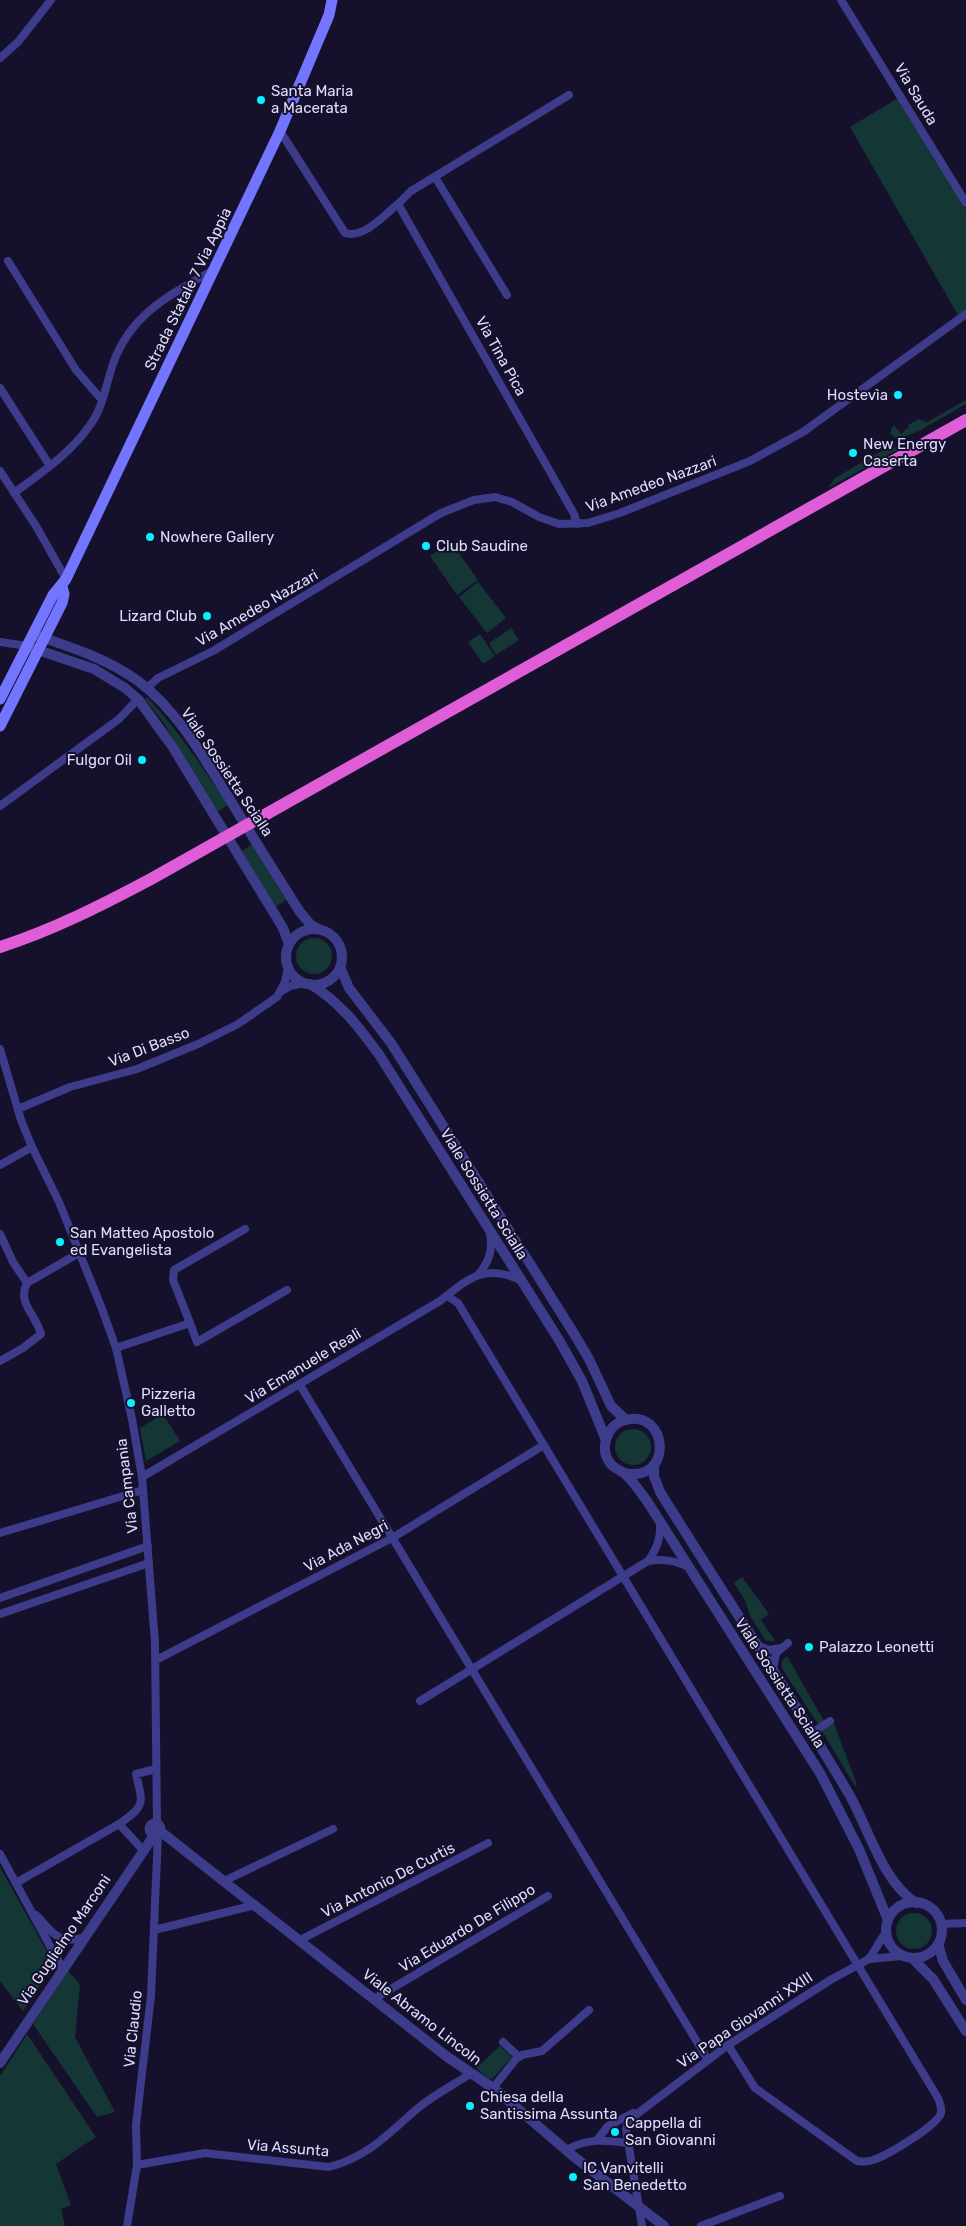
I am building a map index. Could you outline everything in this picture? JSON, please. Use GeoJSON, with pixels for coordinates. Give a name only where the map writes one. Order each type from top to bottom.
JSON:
{"type":"FeatureCollection","features":[{"type":"Feature","properties":{"kind":"highway"},"geometry":{"type":"LineString","coordinates":[[0,957],[35,936],[86,913],[236,833],[966,420]]}},
{"type":"Feature","properties":{"kind":"highway"},"geometry":{"type":"LineString","coordinates":[[0,947],[35,936]]}},
{"type":"Feature","properties":{"kind":"main road","name":"Strada Statale 7 Via Appia"},"geometry":{"type":"LineString","coordinates":[[0,699],[53,595],[64,583],[280,131],[329,16],[332,0]]}},
{"type":"Feature","properties":{"kind":"main road","name":"Strada Statale 7 Via Appia"},"geometry":{"type":"LineString","coordinates":[[0,726],[64,598],[64,583]]}},
{"type":"Feature","properties":{"kind":"street"},"geometry":{"type":"LineString","coordinates":[[0,58],[18,42],[51,0]]}},
{"type":"Feature","properties":{"kind":"street","name":"Via Sauda"},"geometry":{"type":"LineString","coordinates":[[841,0],[966,203]]}},
{"type":"Feature","properties":{"kind":"street"},"geometry":{"type":"LineString","coordinates":[[280,131],[345,233],[352,236],[364,231],[398,204],[412,190],[569,95]]}},
{"type":"Feature","properties":{"kind":"street"},"geometry":{"type":"LineString","coordinates":[[435,177],[507,295]]}},
{"type":"Feature","properties":{"kind":"street","name":"Via Tina Pica"},"geometry":{"type":"LineString","coordinates":[[398,204],[574,514],[577,524]]}},
{"type":"Feature","properties":{"kind":"street"},"geometry":{"type":"LineString","coordinates":[[8,261],[76,370],[102,400]]}},
{"type":"Feature","properties":{"kind":"street"},"geometry":{"type":"LineString","coordinates":[[14,493],[50,466],[90,426],[102,400],[115,356],[124,338],[136,323],[166,298],[213,271]]}},
{"type":"Feature","properties":{"kind":"street","name":"Via Amedeo Nazzari"},"geometry":{"type":"LineString","coordinates":[[146,688],[158,678],[213,651],[441,513],[474,500],[495,497],[512,502],[545,520],[559,524],[588,523],[620,513],[750,461],[817,424],[966,314]]}},
{"type":"Feature","properties":{"kind":"street"},"geometry":{"type":"LineString","coordinates":[[0,388],[50,466]]}},
{"type":"Feature","properties":{"kind":"street"},"geometry":{"type":"LineString","coordinates":[[0,471],[64,583]]}},
{"type":"Feature","properties":{"kind":"street","name":"Viale Sossietta Scialla"},"geometry":{"type":"LineString","coordinates":[[33,634],[97,657],[116,667],[146,688],[171,713],[188,735],[300,912],[310,924],[328,933],[336,941],[341,956],[340,967],[349,988],[390,1043],[573,1332],[589,1359],[611,1406],[626,1420],[643,1421],[656,1431],[660,1441],[660,1451],[654,1465],[654,1476],[660,1492],[850,1795],[889,1876],[916,1903],[932,1909],[941,1924]]}},
{"type":"Feature","properties":{"kind":"street"},"geometry":{"type":"LineString","coordinates":[[0,642],[27,646]]}},
{"type":"Feature","properties":{"kind":"street","name":"Viale Sossietta Scialla"},"geometry":{"type":"LineString","coordinates":[[27,646],[94,669],[125,688],[138,699],[172,746],[283,928],[288,944],[286,956],[288,968],[295,977],[334,1000],[367,1038],[574,1366],[606,1440],[606,1452],[610,1463],[624,1473],[660,1521],[835,1800],[870,1872],[888,1920]]}},
{"type":"Feature","properties":{"kind":"street"},"geometry":{"type":"LineString","coordinates":[[0,806],[96,737],[119,719],[138,699]]}},
{"type":"Feature","properties":{"kind":"street"},"geometry":{"type":"LineString","coordinates":[[288,944],[301,932],[318,929]]}},
{"type":"Feature","properties":{"kind":"street"},"geometry":{"type":"LineString","coordinates":[[308,984],[326,982],[334,976],[340,967]]}},
{"type":"Feature","properties":{"kind":"street"},"geometry":{"type":"LineString","coordinates":[[280,992],[288,968]]}},
{"type":"Feature","properties":{"kind":"street","name":"Via Di Basso"},"geometry":{"type":"LineString","coordinates":[[18,1109],[70,1087],[137,1069],[198,1044],[238,1024],[290,986],[308,984]]}},
{"type":"Feature","properties":{"kind":"street","name":"Via Campania"},"geometry":{"type":"LineString","coordinates":[[0,1049],[32,1148],[59,1202],[116,1348],[142,1477],[156,1660],[158,1831]]}},
{"type":"Feature","properties":{"kind":"street"},"geometry":{"type":"LineString","coordinates":[[0,1165],[32,1148]]}},
{"type":"Feature","properties":{"kind":"street"},"geometry":{"type":"LineString","coordinates":[[245,1229],[174,1270],[173,1280],[197,1342],[287,1290]]}},
{"type":"Feature","properties":{"kind":"street","name":"Via Emanuele Reali"},"geometry":{"type":"LineString","coordinates":[[142,1477],[448,1296],[476,1276],[488,1262],[492,1248],[490,1233]]}},
{"type":"Feature","properties":{"kind":"street"},"geometry":{"type":"LineString","coordinates":[[0,1234],[13,1262],[27,1283]]}},
{"type":"Feature","properties":{"kind":"street"},"geometry":{"type":"LineString","coordinates":[[0,1361],[23,1348],[41,1334],[37,1321],[23,1299],[23,1292],[27,1283],[79,1253]]}},
{"type":"Feature","properties":{"kind":"street","name":"Via Emanuele Reali"},"geometry":{"type":"LineString","coordinates":[[476,1276],[487,1272],[500,1272],[520,1280]]}},
{"type":"Feature","properties":{"kind":"street"},"geometry":{"type":"LineString","coordinates":[[448,1296],[458,1304],[544,1444],[858,1966],[941,2106],[941,2113],[930,2126],[882,2156],[865,2162],[849,2156],[755,2088],[728,2045]]}},
{"type":"Feature","properties":{"kind":"street"},"geometry":{"type":"LineString","coordinates":[[116,1348],[190,1323]]}},
{"type":"Feature","properties":{"kind":"street"},"geometry":{"type":"LineString","coordinates":[[300,1385],[708,2060]]}},
{"type":"Feature","properties":{"kind":"street"},"geometry":{"type":"LineString","coordinates":[[606,1440],[615,1425],[626,1420]]}},
{"type":"Feature","properties":{"kind":"street","name":"Via Ada Negri"},"geometry":{"type":"LineString","coordinates":[[156,1660],[392,1538],[544,1444]]}},
{"type":"Feature","properties":{"kind":"street"},"geometry":{"type":"LineString","coordinates":[[624,1473],[640,1474],[654,1465]]}},
{"type":"Feature","properties":{"kind":"street"},"geometry":{"type":"LineString","coordinates":[[0,1533],[142,1490]]}},
{"type":"Feature","properties":{"kind":"street"},"geometry":{"type":"LineString","coordinates":[[648,1562],[658,1546],[661,1532],[660,1521]]}},
{"type":"Feature","properties":{"kind":"street"},"geometry":{"type":"LineString","coordinates":[[0,1598],[148,1546]]}},
{"type":"Feature","properties":{"kind":"street"},"geometry":{"type":"LineString","coordinates":[[420,1701],[648,1562],[666,1560],[679,1562],[688,1567]]}},
{"type":"Feature","properties":{"kind":"street"},"geometry":{"type":"LineString","coordinates":[[0,1614],[149,1563]]}},
{"type":"Feature","properties":{"kind":"street"},"geometry":{"type":"LineString","coordinates":[[772,1671],[774,1658],[781,1648],[788,1643]]}},
{"type":"Feature","properties":{"kind":"street"},"geometry":{"type":"LineString","coordinates":[[756,1645],[769,1650],[781,1648]]}},
{"type":"Feature","properties":{"kind":"street"},"geometry":{"type":"LineString","coordinates":[[812,1733],[828,1722]]}},
{"type":"Feature","properties":{"kind":"street"},"geometry":{"type":"LineString","coordinates":[[16,1883],[119,1824],[134,1813],[141,1806],[142,1798],[136,1774],[156,1769]]}},
{"type":"Feature","properties":{"kind":"street"},"geometry":{"type":"LineString","coordinates":[[119,1824],[143,1850]]}},
{"type":"Feature","properties":{"kind":"street"},"geometry":{"type":"LineString","coordinates":[[224,1881],[333,1829]]}},
{"type":"Feature","properties":{"kind":"street","name":"Via Guglielmo Marconi"},"geometry":{"type":"LineString","coordinates":[[0,2063],[62,1968],[158,1831]]}},
{"type":"Feature","properties":{"kind":"street","name":"Viale Abramo Lincoln"},"geometry":{"type":"LineString","coordinates":[[158,1831],[470,2074],[492,2088],[566,2150],[664,2226]]}},
{"type":"Feature","properties":{"kind":"street","name":"Via Claudio"},"geometry":{"type":"LineString","coordinates":[[127,2226],[136,2165],[136,2125],[151,1996],[158,1831]]}},
{"type":"Feature","properties":{"kind":"street","name":"Via Antonio De Curtis"},"geometry":{"type":"LineString","coordinates":[[300,1940],[488,1844]]}},
{"type":"Feature","properties":{"kind":"street"},"geometry":{"type":"LineString","coordinates":[[0,1854],[62,1968]]}},
{"type":"Feature","properties":{"kind":"street","name":"Via Eduardo De Filippo"},"geometry":{"type":"LineString","coordinates":[[374,1999],[548,1896]]}},
{"type":"Feature","properties":{"kind":"street"},"geometry":{"type":"LineString","coordinates":[[870,1960],[886,1932],[888,1920],[899,1907],[916,1903]]}},
{"type":"Feature","properties":{"kind":"street"},"geometry":{"type":"LineString","coordinates":[[154,1930],[255,1905]]}},
{"type":"Feature","properties":{"kind":"street"},"geometry":{"type":"LineString","coordinates":[[28,1906],[60,1938],[71,1942],[84,1937]]}},
{"type":"Feature","properties":{"kind":"street"},"geometry":{"type":"LineString","coordinates":[[907,1957],[927,1955],[938,1944],[942,1932],[941,1924],[966,1923]]}},
{"type":"Feature","properties":{"kind":"street"},"geometry":{"type":"LineString","coordinates":[[886,1932],[892,1948],[907,1957],[933,1978],[966,2031]]}},
{"type":"Feature","properties":{"kind":"street"},"geometry":{"type":"LineString","coordinates":[[938,1944],[943,1962],[966,2000]]}},
{"type":"Feature","properties":{"kind":"street","name":"Via Papa Giovanni XXIII"},"geometry":{"type":"LineString","coordinates":[[642,2226],[627,2143],[626,2129],[629,2120],[728,2045],[832,1979],[870,1960],[907,1957]]}},
{"type":"Feature","properties":{"kind":"street"},"geometry":{"type":"LineString","coordinates":[[492,2088],[520,2057],[542,2051],[589,2010]]}},
{"type":"Feature","properties":{"kind":"street"},"geometry":{"type":"LineString","coordinates":[[504,2042],[520,2057]]}},
{"type":"Feature","properties":{"kind":"street","name":"Via Assunta"},"geometry":{"type":"LineString","coordinates":[[136,2165],[205,2154],[329,2167],[343,2164],[350,2162],[378,2143],[419,2107],[470,2074]]}},
{"type":"Feature","properties":{"kind":"street","name":"Via Papa Giovanni XXIII"},"geometry":{"type":"LineString","coordinates":[[597,2140],[608,2126],[640,2110]]}},
{"type":"Feature","properties":{"kind":"street"},"geometry":{"type":"LineString","coordinates":[[566,2150],[577,2144],[597,2140],[627,2143]]}},
{"type":"Feature","properties":{"kind":"street"},"geometry":{"type":"LineString","coordinates":[[701,2226],[780,2196]]}},
{"type":"Feature","properties":{"kind":"green space"},"geometry":{"type":"Polygon","coordinates":[[[900,97],[966,210],[966,310],[958,315],[850,127],[900,97]]]}},
{"type":"Feature","properties":{"kind":"green space"},"geometry":{"type":"Polygon","coordinates":[[[966,400],[966,404],[919,431],[898,439],[891,435],[894,425],[901,434],[909,427],[908,425],[919,419],[927,422],[966,400]]]}},
{"type":"Feature","properties":{"kind":"green space"},"geometry":{"type":"Polygon","coordinates":[[[899,447],[899,449],[828,488],[835,478],[885,449],[899,447]]]}},
{"type":"Feature","properties":{"kind":"green space"},"geometry":{"type":"Polygon","coordinates":[[[451,542],[478,580],[457,595],[430,556],[451,542]]]}},
{"type":"Feature","properties":{"kind":"green space"},"geometry":{"type":"Polygon","coordinates":[[[478,582],[506,618],[487,633],[459,597],[478,582]]]}},
{"type":"Feature","properties":{"kind":"green space"},"geometry":{"type":"Polygon","coordinates":[[[511,628],[519,640],[496,655],[489,643],[511,628]]]}},
{"type":"Feature","properties":{"kind":"green space"},"geometry":{"type":"Polygon","coordinates":[[[480,634],[495,656],[483,664],[468,642],[480,634]]]}},
{"type":"Feature","properties":{"kind":"green space"},"geometry":{"type":"Polygon","coordinates":[[[147,697],[179,736],[228,805],[217,812],[163,722],[145,699],[147,697]]]}},
{"type":"Feature","properties":{"kind":"green space"},"geometry":{"type":"Polygon","coordinates":[[[252,844],[286,900],[275,907],[242,851],[252,844]]]}},
{"type":"Feature","properties":{"kind":"green space"},"geometry":{"type":"Polygon","coordinates":[[[314,938],[321,939],[327,943],[331,949],[331,963],[327,969],[321,973],[314,974],[307,973],[301,969],[297,963],[296,956],[297,949],[301,943],[307,939],[314,938]]]}},
{"type":"Feature","properties":{"kind":"green space"},"geometry":{"type":"Polygon","coordinates":[[[163,1414],[180,1441],[146,1461],[140,1428],[163,1414]]]}},
{"type":"Feature","properties":{"kind":"green space"},"geometry":{"type":"Polygon","coordinates":[[[633,1429],[646,1434],[651,1447],[646,1460],[633,1465],[620,1460],[615,1447],[620,1434],[633,1429]]]}},
{"type":"Feature","properties":{"kind":"green space"},"geometry":{"type":"Polygon","coordinates":[[[742,1577],[769,1614],[761,1620],[775,1641],[766,1641],[750,1616],[745,1600],[734,1583],[742,1577]]]}},
{"type":"Feature","properties":{"kind":"green space"},"geometry":{"type":"Polygon","coordinates":[[[787,1656],[824,1721],[818,1724],[783,1670],[782,1662],[787,1656]]]}},
{"type":"Feature","properties":{"kind":"green space"},"geometry":{"type":"Polygon","coordinates":[[[834,1723],[857,1785],[855,1786],[822,1731],[834,1723]]]}},
{"type":"Feature","properties":{"kind":"green space"},"geometry":{"type":"Polygon","coordinates":[[[0,1867],[54,1964],[23,2011],[0,1981],[0,1867]]]}},
{"type":"Feature","properties":{"kind":"green space"},"geometry":{"type":"Polygon","coordinates":[[[914,1913],[926,1919],[932,1931],[926,1943],[914,1949],[902,1943],[896,1931],[902,1919],[914,1913]]]}},
{"type":"Feature","properties":{"kind":"green space"},"geometry":{"type":"Polygon","coordinates":[[[68,1971],[80,1984],[75,2037],[115,2112],[97,2117],[33,2024],[68,1971]]]}},
{"type":"Feature","properties":{"kind":"green space"},"geometry":{"type":"Polygon","coordinates":[[[27,2034],[96,2137],[56,2164],[71,2205],[61,2209],[65,2226],[0,2226],[0,2076],[27,2034]]]}},
{"type":"Feature","properties":{"kind":"green space"},"geometry":{"type":"Polygon","coordinates":[[[500,2046],[512,2057],[492,2079],[488,2078],[476,2068],[500,2046]]]}},
{"type":"Feature","properties":{"kind":"place","name":"Santa Maria a Macerata"},"geometry":{"type":"Point","coordinates":[261,100]}},
{"type":"Feature","properties":{"kind":"place","name":"Hostevìa"},"geometry":{"type":"Point","coordinates":[898,395]}},
{"type":"Feature","properties":{"kind":"place","name":"New Energy Caserta"},"geometry":{"type":"Point","coordinates":[853,453]}},
{"type":"Feature","properties":{"kind":"place","name":"Nowhere Gallery"},"geometry":{"type":"Point","coordinates":[150,537]}},
{"type":"Feature","properties":{"kind":"place","name":"Club Saudine"},"geometry":{"type":"Point","coordinates":[426,546]}},
{"type":"Feature","properties":{"kind":"place","name":"Lizard Club"},"geometry":{"type":"Point","coordinates":[207,616]}},
{"type":"Feature","properties":{"kind":"place","name":"Fulgor Oil"},"geometry":{"type":"Point","coordinates":[142,760]}},
{"type":"Feature","properties":{"kind":"place","name":"San Matteo Apostolo ed Evangelista"},"geometry":{"type":"Point","coordinates":[60,1242]}},
{"type":"Feature","properties":{"kind":"place","name":"Pizzeria Galletto"},"geometry":{"type":"Point","coordinates":[131,1403]}},
{"type":"Feature","properties":{"kind":"place","name":"Palazzo Leonetti"},"geometry":{"type":"Point","coordinates":[809,1647]}},
{"type":"Feature","properties":{"kind":"place","name":"Chiesa della Santissima Assunta"},"geometry":{"type":"Point","coordinates":[470,2106]}},
{"type":"Feature","properties":{"kind":"place","name":"Cappella di San Giovanni"},"geometry":{"type":"Point","coordinates":[615,2132]}},
{"type":"Feature","properties":{"kind":"place","name":"IC Vanvitelli San Benedetto"},"geometry":{"type":"Point","coordinates":[573,2177]}}]}
